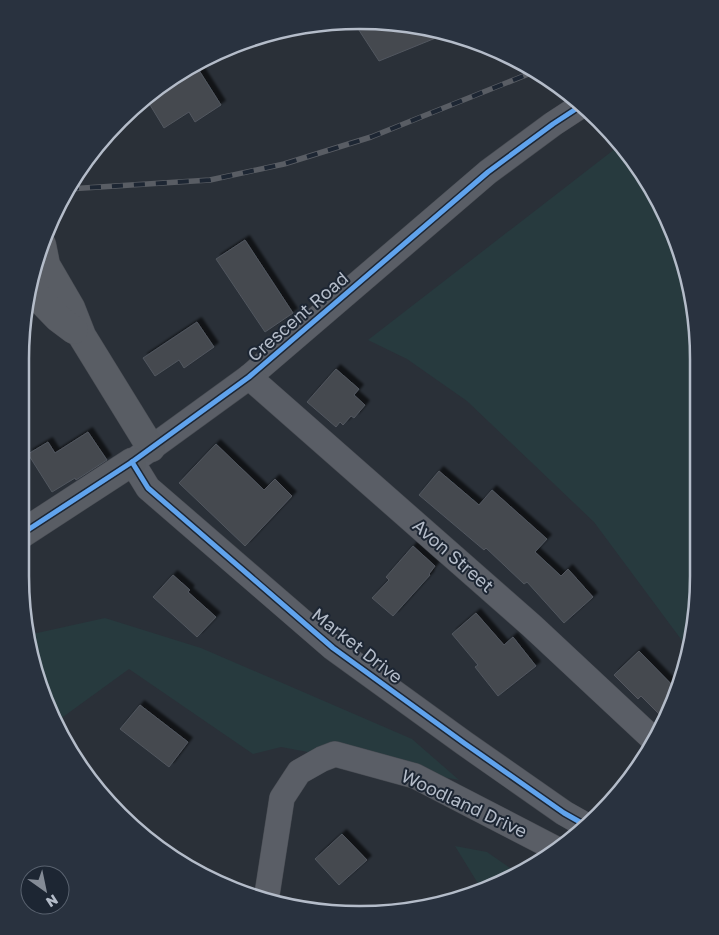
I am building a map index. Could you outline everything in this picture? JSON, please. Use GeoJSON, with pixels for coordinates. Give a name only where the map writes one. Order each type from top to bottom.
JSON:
{"type":"FeatureCollection","features":[{"type":"Feature","properties":{"kind":"street","name":"Crescent Road"},"geometry":{"type":"LineString","coordinates":[[29,529],[142,455],[249,377],[488,172],[576,109]]}},
{"type":"Feature","properties":{"kind":"street"},"geometry":{"type":"LineString","coordinates":[[44,261],[71,308],[82,336]]}},
{"type":"Feature","properties":{"kind":"street"},"geometry":{"type":"LineString","coordinates":[[35,294],[58,318],[82,336]]}},
{"type":"Feature","properties":{"kind":"street","name":"Market Drive"},"geometry":{"type":"LineString","coordinates":[[82,336],[142,455],[148,488],[333,648],[564,813],[580,822]]}},
{"type":"Feature","properties":{"kind":"street","name":"Avon Street"},"geometry":{"type":"LineString","coordinates":[[249,377],[532,626],[649,735]]}},
{"type":"Feature","properties":{"kind":"street","name":"Woodland Drive"},"geometry":{"type":"LineString","coordinates":[[267,893],[282,798],[299,772],[335,754],[415,776],[550,846]]}},
{"type":"Feature","properties":{"kind":"green space"},"geometry":{"type":"Polygon","coordinates":[[[615,149],[646,194],[665,233],[679,274],[687,316],[690,338],[690,597],[683,642],[594,522],[467,401],[407,359],[368,340],[615,149]]]}},
{"type":"Feature","properties":{"kind":"green space"},"geometry":{"type":"Polygon","coordinates":[[[105,618],[201,648],[412,739],[459,780],[281,747],[253,754],[129,669],[61,718],[46,682],[34,634],[105,618]]]}},
{"type":"Feature","properties":{"kind":"green space"},"geometry":{"type":"Polygon","coordinates":[[[455,846],[487,852],[511,869],[478,884],[455,846]]]}},
{"type":"Feature","properties":{"kind":"building"},"geometry":{"type":"Polygon","coordinates":[[[358,29],[381,29],[436,38],[379,61],[358,29]]]}},
{"type":"Feature","properties":{"kind":"building"},"geometry":{"type":"Polygon","coordinates":[[[199,70],[221,105],[195,122],[189,112],[164,128],[149,104],[176,84],[199,70]]]}},
{"type":"Feature","properties":{"kind":"building"},"geometry":{"type":"Polygon","coordinates":[[[245,240],[293,313],[265,332],[216,259],[245,240]]]}},
{"type":"Feature","properties":{"kind":"building"},"geometry":{"type":"Polygon","coordinates":[[[197,322],[214,347],[184,368],[179,360],[155,376],[143,358],[197,322]]]}},
{"type":"Feature","properties":{"kind":"building"},"geometry":{"type":"Polygon","coordinates":[[[336,369],[359,389],[354,395],[365,405],[354,418],[351,416],[343,425],[340,422],[336,427],[307,402],[336,369]]]}},
{"type":"Feature","properties":{"kind":"building"},"geometry":{"type":"Polygon","coordinates":[[[88,432],[107,460],[76,480],[75,478],[52,492],[29,453],[48,442],[55,453],[88,432]]]}},
{"type":"Feature","properties":{"kind":"building"},"geometry":{"type":"Polygon","coordinates":[[[216,444],[264,490],[275,479],[292,496],[245,546],[179,483],[216,444]]]}},
{"type":"Feature","properties":{"kind":"building"},"geometry":{"type":"Polygon","coordinates":[[[439,471],[479,505],[492,490],[547,539],[535,552],[561,576],[568,569],[593,597],[564,623],[527,582],[524,584],[486,548],[484,550],[419,495],[439,471]]]}},
{"type":"Feature","properties":{"kind":"building"},"geometry":{"type":"Polygon","coordinates":[[[413,546],[435,566],[430,575],[393,616],[372,598],[389,580],[386,577],[413,546]]]}},
{"type":"Feature","properties":{"kind":"building"},"geometry":{"type":"Polygon","coordinates":[[[173,575],[190,590],[188,592],[216,617],[197,637],[153,597],[173,575]]]}},
{"type":"Feature","properties":{"kind":"building"},"geometry":{"type":"Polygon","coordinates":[[[476,613],[504,645],[513,637],[536,666],[498,696],[475,667],[478,665],[452,634],[476,613]]]}},
{"type":"Feature","properties":{"kind":"building"},"geometry":{"type":"Polygon","coordinates":[[[639,651],[672,685],[659,714],[641,696],[638,699],[614,675],[639,651]]]}},
{"type":"Feature","properties":{"kind":"building"},"geometry":{"type":"Polygon","coordinates":[[[140,705],[188,742],[169,767],[120,729],[140,705]]]}},
{"type":"Feature","properties":{"kind":"building"},"geometry":{"type":"Polygon","coordinates":[[[342,834],[367,860],[339,885],[315,859],[342,834]]]}},
{"type":"Feature","properties":{"kind":"railway"},"geometry":{"type":"LineString","coordinates":[[76,188],[210,180],[284,164],[371,137],[527,74]]}},
{"type":"Feature","properties":{"kind":"cycle path"},"geometry":{"type":"LineString","coordinates":[[29,529],[132,462],[249,377],[488,172],[576,109]]}},
{"type":"Feature","properties":{"kind":"cycle path"},"geometry":{"type":"LineString","coordinates":[[132,462],[148,488],[333,648],[464,743],[564,813],[580,822]]}}]}
